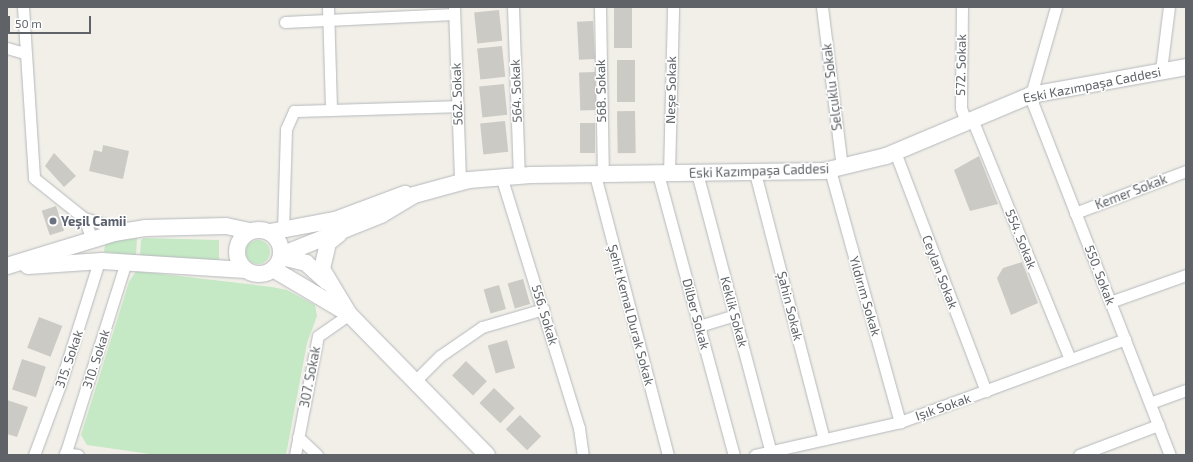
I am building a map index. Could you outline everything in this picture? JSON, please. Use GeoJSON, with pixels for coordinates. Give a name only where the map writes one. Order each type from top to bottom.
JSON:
{"type":"FeatureCollection","features":[{"type":"Feature","properties":{"kind":"main road","name":"Eski Kazımpaşa Caddesi"},"geometry":{"type":"LineString","coordinates":[[278,261],[343,230],[381,215],[414,195],[460,181],[501,176],[755,173],[836,168],[895,152],[1031,95],[1161,70],[1186,67]]}},
{"type":"Feature","properties":{"kind":"main road","name":"Eski Kazımpaşa Caddesi"},"geometry":{"type":"LineString","coordinates":[[7,266],[126,231],[145,228],[226,226],[249,231],[283,230],[335,220],[402,194],[414,195]]}},
{"type":"Feature","properties":{"kind":"main road"},"geometry":{"type":"LineString","coordinates":[[278,261],[279,242],[283,230]]}},
{"type":"Feature","properties":{"kind":"main road"},"geometry":{"type":"LineString","coordinates":[[327,282],[322,269],[328,243],[343,230]]}},
{"type":"Feature","properties":{"kind":"main road"},"geometry":{"type":"LineString","coordinates":[[246,270],[238,261],[236,250],[240,239],[249,231]]}},
{"type":"Feature","properties":{"kind":"main road"},"geometry":{"type":"LineString","coordinates":[[92,240],[99,261]]}},
{"type":"Feature","properties":{"kind":"main road"},"geometry":{"type":"LineString","coordinates":[[7,266],[99,261],[246,270],[260,274],[278,261],[306,263],[327,282],[349,314]]}},
{"type":"Feature","properties":{"kind":"main road"},"geometry":{"type":"LineString","coordinates":[[278,261],[349,314],[487,455]]}},
{"type":"Feature","properties":{"kind":"street"},"geometry":{"type":"LineString","coordinates":[[23,7],[34,178],[84,218],[126,231]]}},
{"type":"Feature","properties":{"kind":"street"},"geometry":{"type":"LineString","coordinates":[[328,7],[331,110]]}},
{"type":"Feature","properties":{"kind":"street","name":"564. Sokak"},"geometry":{"type":"LineString","coordinates":[[512,7],[519,176]]}},
{"type":"Feature","properties":{"kind":"street","name":"568. Sokak"},"geometry":{"type":"LineString","coordinates":[[599,174],[600,7]]}},
{"type":"Feature","properties":{"kind":"street","name":"Neşe Sokak"},"geometry":{"type":"LineString","coordinates":[[663,174],[673,7]]}},
{"type":"Feature","properties":{"kind":"street","name":"Selçuklu Sokak"},"geometry":{"type":"LineString","coordinates":[[822,7],[836,168]]}},
{"type":"Feature","properties":{"kind":"street","name":"572. Sokak"},"geometry":{"type":"LineString","coordinates":[[962,7],[961,108],[969,121]]}},
{"type":"Feature","properties":{"kind":"street"},"geometry":{"type":"LineString","coordinates":[[1031,95],[1056,7]]}},
{"type":"Feature","properties":{"kind":"street"},"geometry":{"type":"LineString","coordinates":[[1161,70],[1169,7]]}},
{"type":"Feature","properties":{"kind":"street"},"geometry":{"type":"LineString","coordinates":[[285,22],[454,10]]}},
{"type":"Feature","properties":{"kind":"street","name":"562. Sokak"},"geometry":{"type":"LineString","coordinates":[[454,10],[460,181]]}},
{"type":"Feature","properties":{"kind":"street"},"geometry":{"type":"LineString","coordinates":[[7,48],[25,53]]}},
{"type":"Feature","properties":{"kind":"street","name":"550. Sokak"},"geometry":{"type":"LineString","coordinates":[[1031,95],[1170,455]]}},
{"type":"Feature","properties":{"kind":"street"},"geometry":{"type":"LineString","coordinates":[[283,230],[289,116],[294,110],[458,106]]}},
{"type":"Feature","properties":{"kind":"street","name":"554. Sokak"},"geometry":{"type":"LineString","coordinates":[[969,121],[1070,359]]}},
{"type":"Feature","properties":{"kind":"street","name":"Ceylan Sokak"},"geometry":{"type":"LineString","coordinates":[[895,152],[986,391]]}},
{"type":"Feature","properties":{"kind":"street","name":"Yıldırım Sokak"},"geometry":{"type":"LineString","coordinates":[[836,168],[900,422]]}},
{"type":"Feature","properties":{"kind":"street","name":"Kemer Sokak"},"geometry":{"type":"LineString","coordinates":[[1076,213],[1186,171]]}},
{"type":"Feature","properties":{"kind":"street","name":"Şahin Sokak"},"geometry":{"type":"LineString","coordinates":[[755,173],[824,439]]}},
{"type":"Feature","properties":{"kind":"street","name":"Şehit Kemal Durak Sokak"},"geometry":{"type":"LineString","coordinates":[[599,174],[668,455]]}},
{"type":"Feature","properties":{"kind":"street","name":"Dilber Sokak"},"geometry":{"type":"LineString","coordinates":[[663,174],[699,326],[734,455]]}},
{"type":"Feature","properties":{"kind":"street","name":"Keklik Sokak"},"geometry":{"type":"LineString","coordinates":[[697,174],[770,450]]}},
{"type":"Feature","properties":{"kind":"street","name":"556. Sokak"},"geometry":{"type":"LineString","coordinates":[[501,176],[581,434],[583,455]]}},
{"type":"Feature","properties":{"kind":"street"},"geometry":{"type":"LineString","coordinates":[[84,218],[92,240]]}},
{"type":"Feature","properties":{"kind":"street","name":"315. Sokak"},"geometry":{"type":"LineString","coordinates":[[34,455],[60,385],[99,261]]}},
{"type":"Feature","properties":{"kind":"street","name":"310. Sokak"},"geometry":{"type":"LineString","coordinates":[[65,454],[126,262]]}},
{"type":"Feature","properties":{"kind":"street"},"geometry":{"type":"LineString","coordinates":[[1110,302],[1186,275]]}},
{"type":"Feature","properties":{"kind":"street"},"geometry":{"type":"LineString","coordinates":[[415,381],[440,356],[482,326],[543,309]]}},
{"type":"Feature","properties":{"kind":"street","name":"307. Sokak"},"geometry":{"type":"LineString","coordinates":[[295,455],[318,336],[349,314]]}},
{"type":"Feature","properties":{"kind":"street"},"geometry":{"type":"LineString","coordinates":[[699,326],[734,315]]}},
{"type":"Feature","properties":{"kind":"street","name":"Işık Sokak"},"geometry":{"type":"LineString","coordinates":[[755,455],[770,450],[900,422],[1125,339]]}},
{"type":"Feature","properties":{"kind":"street"},"geometry":{"type":"LineString","coordinates":[[1150,403],[1186,390]]}},
{"type":"Feature","properties":{"kind":"street"},"geometry":{"type":"LineString","coordinates":[[1079,455],[1158,425]]}},
{"type":"Feature","properties":{"kind":"street"},"geometry":{"type":"LineString","coordinates":[[298,437],[317,455]]}},
{"type":"Feature","properties":{"kind":"street"},"geometry":{"type":"LineString","coordinates":[[65,454],[78,455]]}},
{"type":"Feature","properties":{"kind":"green space"},"geometry":{"type":"Polygon","coordinates":[[[137,238],[136,255],[104,252],[105,245],[110,242],[137,238]]]}},
{"type":"Feature","properties":{"kind":"green space"},"geometry":{"type":"Polygon","coordinates":[[[144,238],[219,240],[219,263],[140,255],[141,240],[144,238]]]}},
{"type":"Feature","properties":{"kind":"green space"},"geometry":{"type":"Polygon","coordinates":[[[253,240],[263,240],[270,247],[270,257],[263,264],[253,264],[246,257],[246,247],[253,240]]]}},
{"type":"Feature","properties":{"kind":"green space"},"geometry":{"type":"Polygon","coordinates":[[[136,271],[272,287],[287,290],[315,305],[317,316],[307,343],[286,455],[157,455],[87,445],[81,435],[129,282],[136,271]]]}},
{"type":"Feature","properties":{"kind":"building"},"geometry":{"type":"Polygon","coordinates":[[[614,7],[632,7],[632,48],[614,48],[614,7]]]}},
{"type":"Feature","properties":{"kind":"building"},"geometry":{"type":"Polygon","coordinates":[[[499,10],[502,41],[477,43],[474,13],[499,10]]]}},
{"type":"Feature","properties":{"kind":"building"},"geometry":{"type":"Polygon","coordinates":[[[593,21],[595,59],[579,60],[577,22],[593,21]]]}},
{"type":"Feature","properties":{"kind":"building"},"geometry":{"type":"Polygon","coordinates":[[[502,46],[505,77],[480,79],[477,49],[502,46]]]}},
{"type":"Feature","properties":{"kind":"building"},"geometry":{"type":"Polygon","coordinates":[[[617,60],[635,60],[635,102],[617,102],[617,60]]]}},
{"type":"Feature","properties":{"kind":"building"},"geometry":{"type":"Polygon","coordinates":[[[595,72],[596,110],[580,111],[579,73],[595,72]]]}},
{"type":"Feature","properties":{"kind":"building"},"geometry":{"type":"Polygon","coordinates":[[[504,84],[507,115],[482,117],[479,87],[504,84]]]}},
{"type":"Feature","properties":{"kind":"building"},"geometry":{"type":"Polygon","coordinates":[[[617,111],[635,111],[636,153],[618,153],[617,111]]]}},
{"type":"Feature","properties":{"kind":"building"},"geometry":{"type":"Polygon","coordinates":[[[505,121],[508,152],[483,154],[480,124],[505,121]]]}},
{"type":"Feature","properties":{"kind":"building"},"geometry":{"type":"Polygon","coordinates":[[[580,123],[595,123],[595,153],[580,153],[580,123]]]}},
{"type":"Feature","properties":{"kind":"building"},"geometry":{"type":"Polygon","coordinates":[[[103,145],[129,151],[123,179],[89,171],[94,150],[102,152],[103,145]]]}},
{"type":"Feature","properties":{"kind":"building"},"geometry":{"type":"Polygon","coordinates":[[[54,153],[76,176],[64,187],[45,166],[54,153]]]}},
{"type":"Feature","properties":{"kind":"building"},"geometry":{"type":"Polygon","coordinates":[[[979,156],[998,204],[970,211],[954,170],[979,156]]]}},
{"type":"Feature","properties":{"kind":"building","name":"Yeşil Camii"},"geometry":{"type":"Polygon","coordinates":[[[56,206],[64,231],[50,235],[42,211],[56,206]]]}},
{"type":"Feature","properties":{"kind":"building"},"geometry":{"type":"Polygon","coordinates":[[[1022,262],[1038,303],[1011,315],[997,278],[1003,268],[1022,262]]]}},
{"type":"Feature","properties":{"kind":"building"},"geometry":{"type":"Polygon","coordinates":[[[523,279],[530,304],[515,308],[508,283],[523,279]]]}},
{"type":"Feature","properties":{"kind":"building"},"geometry":{"type":"Polygon","coordinates":[[[499,285],[506,309],[491,313],[484,289],[499,285]]]}},
{"type":"Feature","properties":{"kind":"building"},"geometry":{"type":"Polygon","coordinates":[[[39,317],[62,326],[51,357],[27,348],[39,317]]]}},
{"type":"Feature","properties":{"kind":"building"},"geometry":{"type":"Polygon","coordinates":[[[507,340],[515,368],[496,373],[488,346],[507,340]]]}},
{"type":"Feature","properties":{"kind":"building"},"geometry":{"type":"Polygon","coordinates":[[[22,359],[46,367],[36,397],[12,389],[22,359]]]}},
{"type":"Feature","properties":{"kind":"building"},"geometry":{"type":"Polygon","coordinates":[[[466,361],[487,381],[473,396],[452,375],[466,361]]]}},
{"type":"Feature","properties":{"kind":"building"},"geometry":{"type":"Polygon","coordinates":[[[494,388],[515,408],[500,423],[479,403],[494,388]]]}},
{"type":"Feature","properties":{"kind":"building"},"geometry":{"type":"Polygon","coordinates":[[[7,400],[28,407],[17,437],[7,434],[7,400]]]}},
{"type":"Feature","properties":{"kind":"building"},"geometry":{"type":"Polygon","coordinates":[[[520,415],[541,436],[527,450],[506,429],[520,415]]]}},
{"type":"Feature","properties":{"kind":"place","name":"Yeşil Camii"},"geometry":{"type":"Point","coordinates":[53,221]}}]}
